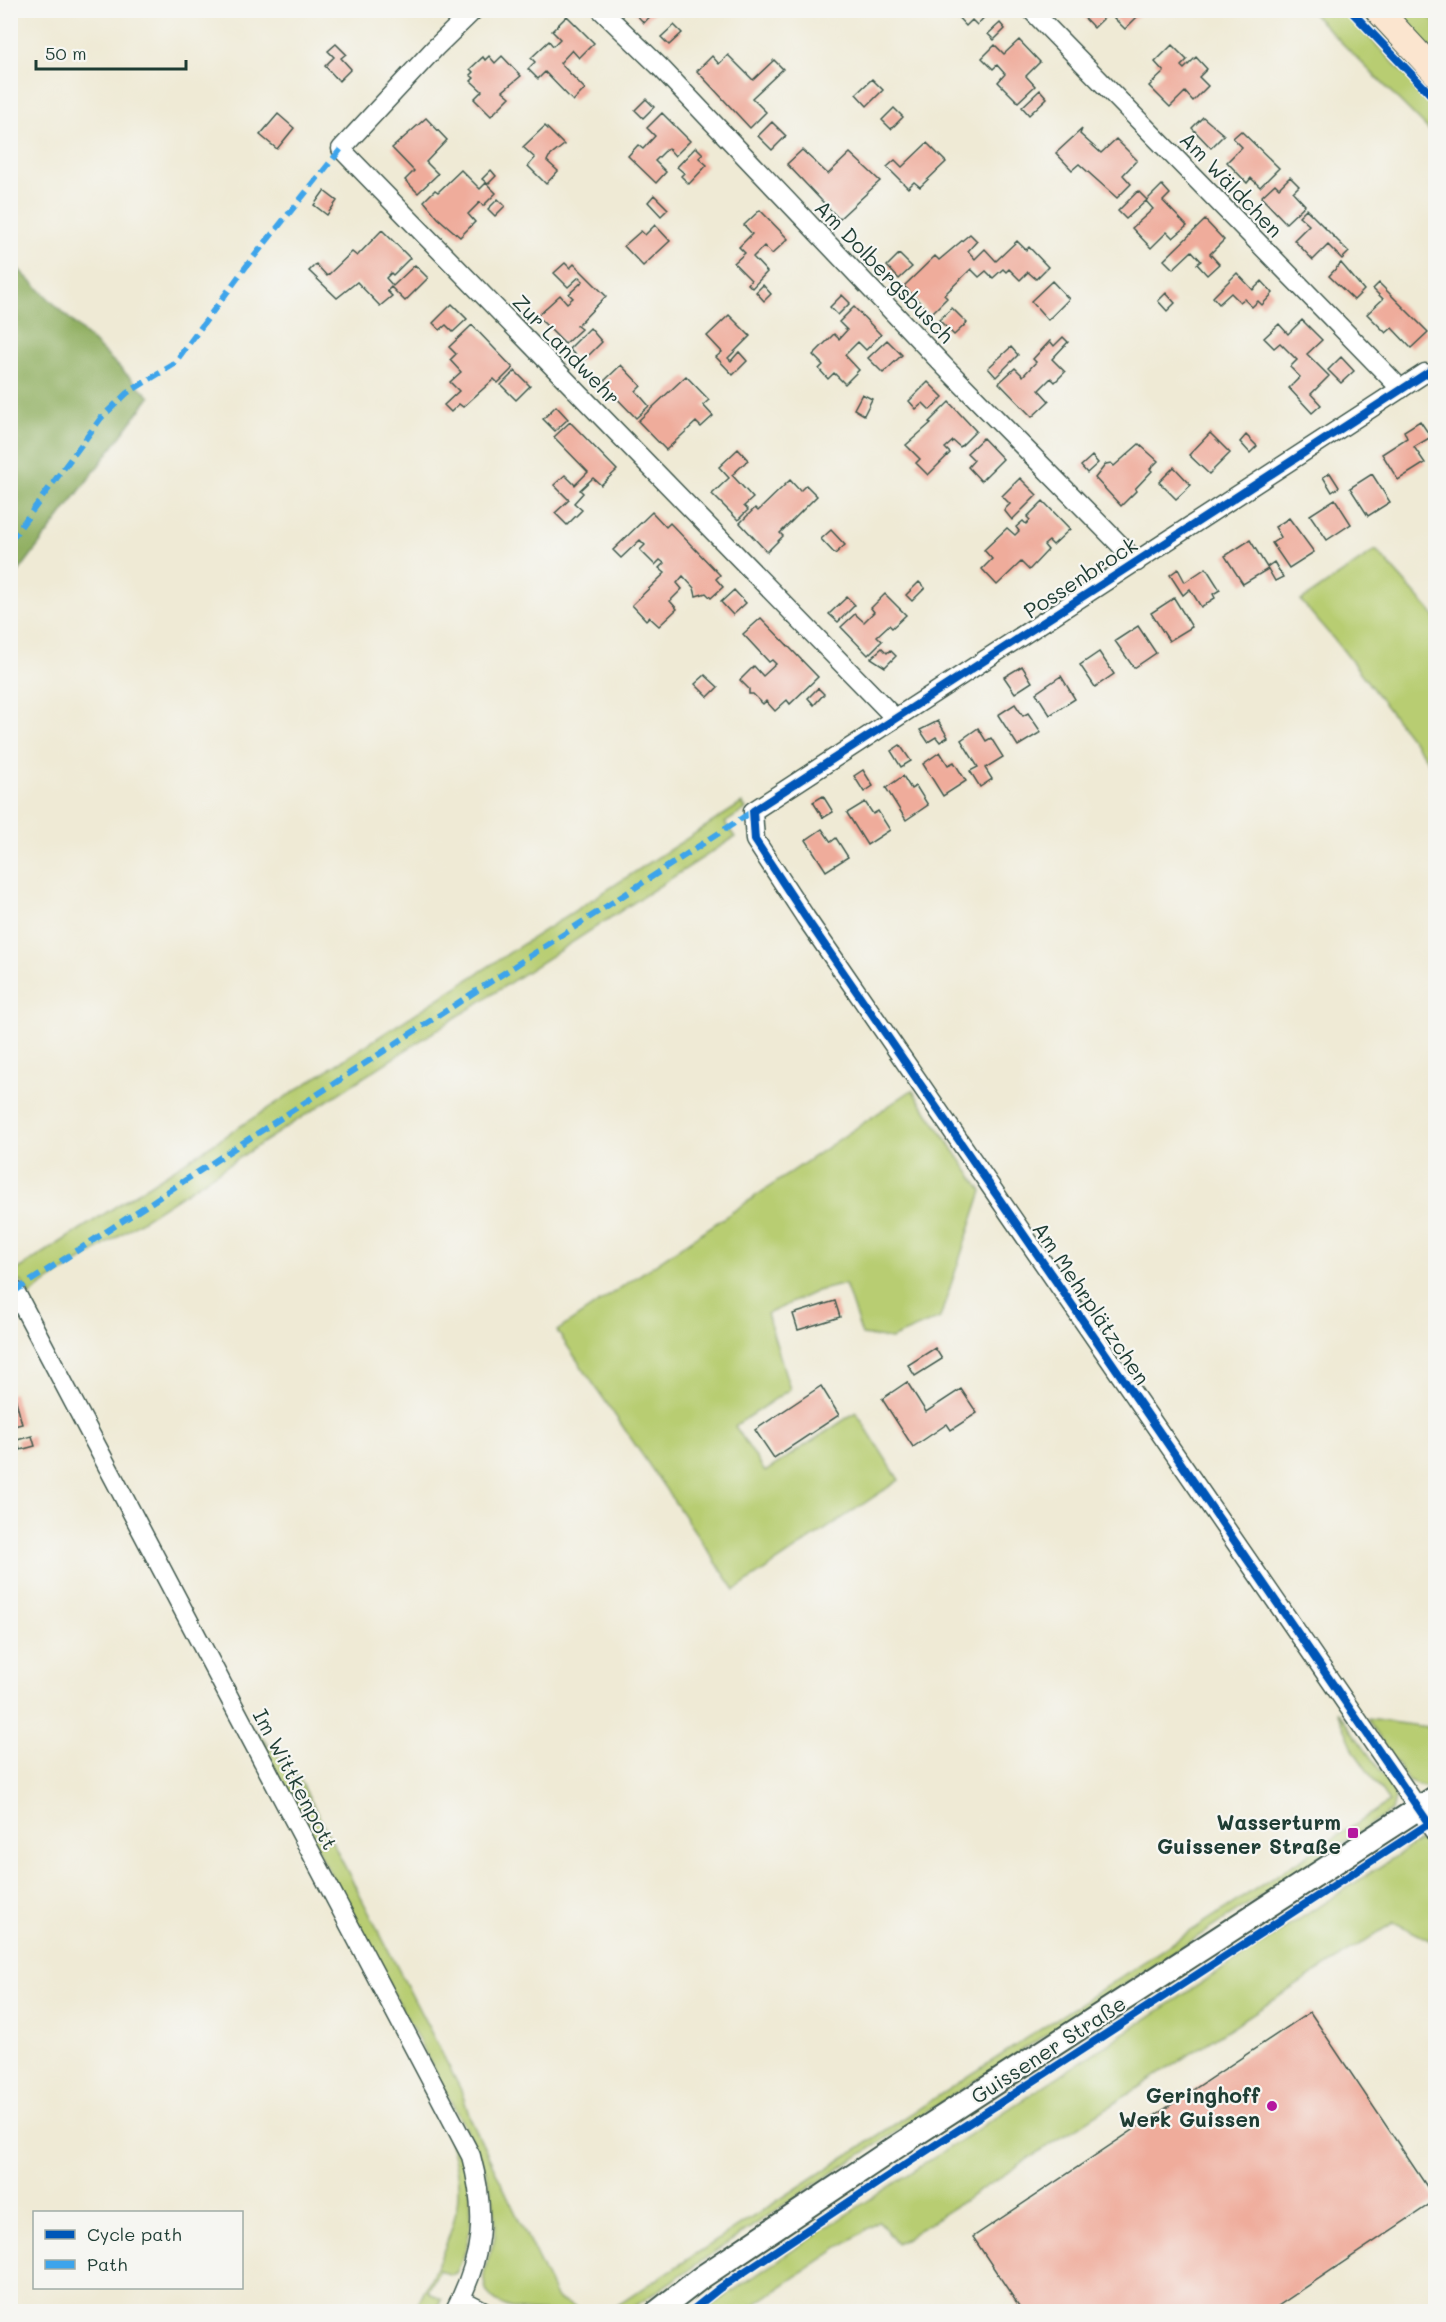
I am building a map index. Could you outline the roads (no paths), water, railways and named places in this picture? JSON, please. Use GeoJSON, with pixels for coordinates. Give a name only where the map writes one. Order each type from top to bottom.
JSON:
{"type":"FeatureCollection","features":[{"type":"Feature","properties":{"kind":"main road"},"geometry":{"type":"LineString","coordinates":[[1378,10],[1436,73]]}},
{"type":"Feature","properties":{"kind":"street","name":"Zur Landwehr"},"geometry":{"type":"LineString","coordinates":[[474,10],[435,48],[341,149],[894,717]]}},
{"type":"Feature","properties":{"kind":"street","name":"Am Dolbergsbusch"},"geometry":{"type":"LineString","coordinates":[[602,10],[662,69],[945,367],[1137,562]]}},
{"type":"Feature","properties":{"kind":"street","name":"Am Wäldchen"},"geometry":{"type":"LineString","coordinates":[[1031,10],[1401,389]]}},
{"type":"Feature","properties":{"kind":"street","name":"Possenbrock"},"geometry":{"type":"LineString","coordinates":[[753,811],[1425,373]]}},
{"type":"Feature","properties":{"kind":"street","name":"Am Mehrplätzchen"},"geometry":{"type":"LineString","coordinates":[[753,811],[755,840],[806,918],[1427,1803]]}},
{"type":"Feature","properties":{"kind":"street","name":"Im Wittkenpott"},"geometry":{"type":"LineString","coordinates":[[13,1292],[471,2156],[480,2187],[482,2216],[478,2258],[458,2305]]}},
{"type":"Feature","properties":{"kind":"street"},"geometry":{"type":"LineString","coordinates":[[1427,1803],[1436,1834]]}},
{"type":"Feature","properties":{"kind":"street","name":"Guissener Straße"},"geometry":{"type":"LineString","coordinates":[[657,2312],[702,2277],[887,2153],[1427,1803]]}},
{"type":"Feature","properties":{"kind":"street"},"geometry":{"type":"LineString","coordinates":[[458,2305],[486,2312]]}},
{"type":"Feature","properties":{"kind":"place","name":"Wasserturm Guissener Straße"},"geometry":{"type":"Point","coordinates":[1353,1833]}},
{"type":"Feature","properties":{"kind":"place","name":"Geringhoff Werk Guissen"},"geometry":{"type":"Point","coordinates":[1272,2106]}}]}
